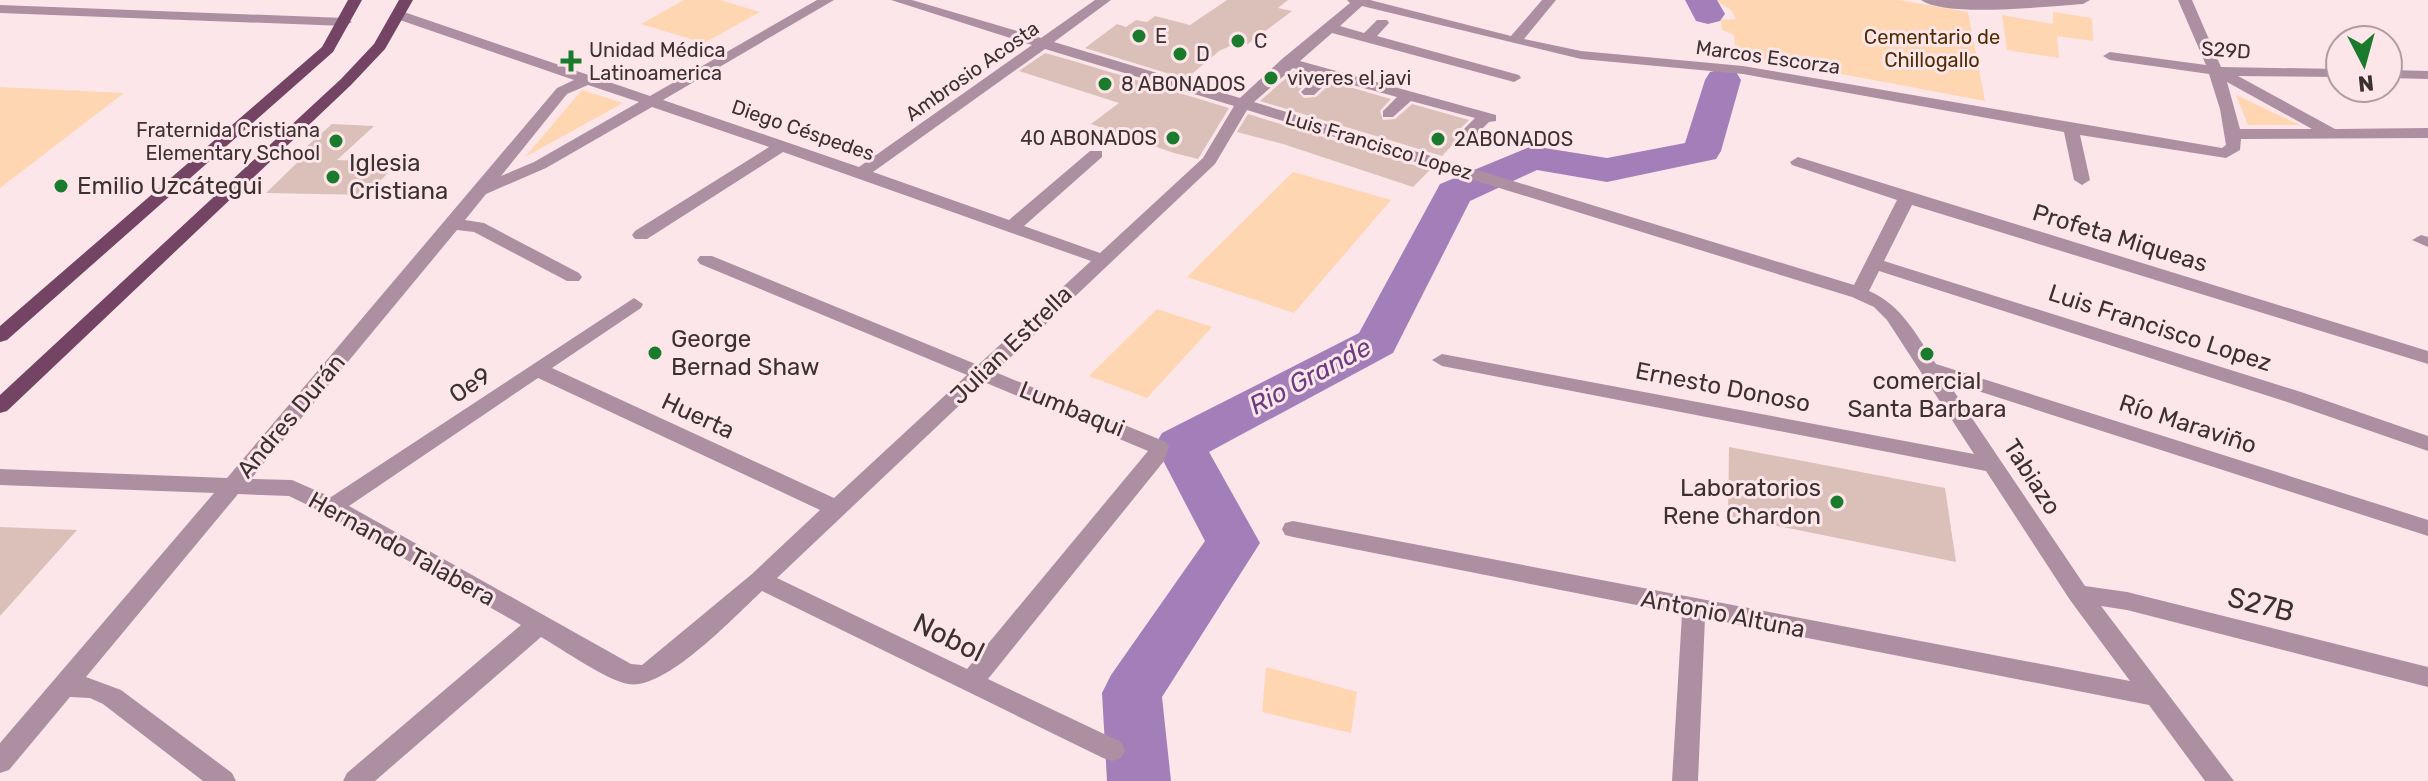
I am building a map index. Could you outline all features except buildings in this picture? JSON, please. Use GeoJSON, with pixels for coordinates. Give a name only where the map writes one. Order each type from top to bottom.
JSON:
{"type":"FeatureCollection","features":[{"type":"Feature","properties":{"kind":"main road"},"geometry":{"type":"LineString","coordinates":[[0,336],[295,81],[328,49],[355,0]]}},
{"type":"Feature","properties":{"kind":"main road"},"geometry":{"type":"LineString","coordinates":[[0,406],[346,82],[380,46],[402,8]]}},
{"type":"Feature","properties":{"kind":"street"},"geometry":{"type":"LineString","coordinates":[[480,192],[540,165],[827,0]]}},
{"type":"Feature","properties":{"kind":"street","name":"Luis Francisco Lopez"},"geometry":{"type":"LineString","coordinates":[[898,0],[1859,293]]}},
{"type":"Feature","properties":{"kind":"street","name":"Ambrosio Acosta"},"geometry":{"type":"LineString","coordinates":[[861,173],[1104,0]]}},
{"type":"Feature","properties":{"kind":"street","name":"Marcos Escorza"},"geometry":{"type":"LineString","coordinates":[[1358,0],[1514,41],[1607,58],[1743,70],[2205,152],[2226,153],[2234,147],[2233,134]]}},
{"type":"Feature","properties":{"kind":"street","name":"Julian Estrella"},"geometry":{"type":"LineString","coordinates":[[644,675],[658,668],[760,580],[1209,161],[1243,104],[1358,0]]}},
{"type":"Feature","properties":{"kind":"street"},"geometry":{"type":"LineString","coordinates":[[1514,41],[1549,0]]}},
{"type":"Feature","properties":{"kind":"street"},"geometry":{"type":"LineString","coordinates":[[1928,0],[1973,6],[2083,0]]}},
{"type":"Feature","properties":{"kind":"street"},"geometry":{"type":"LineString","coordinates":[[2185,0],[2216,71],[2233,134],[2428,133]]}},
{"type":"Feature","properties":{"kind":"street","name":"Diego Céspedes"},"geometry":{"type":"LineString","coordinates":[[402,8],[588,79],[1101,259]]}},
{"type":"Feature","properties":{"kind":"street"},"geometry":{"type":"LineString","coordinates":[[0,9],[345,22]]}},
{"type":"Feature","properties":{"kind":"street"},"geometry":{"type":"LineString","coordinates":[[1367,38],[1382,23]]}},
{"type":"Feature","properties":{"kind":"street"},"geometry":{"type":"LineString","coordinates":[[1327,27],[1514,78]]}},
{"type":"Feature","properties":{"kind":"street"},"geometry":{"type":"LineString","coordinates":[[1443,59],[1458,44]]}},
{"type":"Feature","properties":{"kind":"street","name":"S29D"},"geometry":{"type":"LineString","coordinates":[[2110,56],[2216,71],[2324,73]]}},
{"type":"Feature","properties":{"kind":"street"},"geometry":{"type":"LineString","coordinates":[[1287,62],[1488,118],[1465,137]]}},
{"type":"Feature","properties":{"kind":"street"},"geometry":{"type":"LineString","coordinates":[[2216,71],[2247,84],[2330,133]]}},
{"type":"Feature","properties":{"kind":"street"},"geometry":{"type":"LineString","coordinates":[[1309,92],[1327,74]]}},
{"type":"Feature","properties":{"kind":"street"},"geometry":{"type":"LineString","coordinates":[[2404,74],[2428,75]]}},
{"type":"Feature","properties":{"kind":"street","name":"Andres Durán"},"geometry":{"type":"LineString","coordinates":[[0,762],[562,91],[588,79]]}},
{"type":"Feature","properties":{"kind":"street"},"geometry":{"type":"LineString","coordinates":[[1388,114],[1407,96]]}},
{"type":"Feature","properties":{"kind":"street"},"geometry":{"type":"LineString","coordinates":[[2071,127],[2082,180]]}},
{"type":"Feature","properties":{"kind":"street"},"geometry":{"type":"LineString","coordinates":[[641,235],[781,146]]}},
{"type":"Feature","properties":{"kind":"street"},"geometry":{"type":"LineString","coordinates":[[1012,227],[1096,154]]}},
{"type":"Feature","properties":{"kind":"street","name":"Profeta Miqueas"},"geometry":{"type":"LineString","coordinates":[[1798,162],[2428,358]]}},
{"type":"Feature","properties":{"kind":"street"},"geometry":{"type":"LineString","coordinates":[[1859,293],[1907,198]]}},
{"type":"Feature","properties":{"kind":"street"},"geometry":{"type":"LineString","coordinates":[[453,224],[478,227],[573,277]]}},
{"type":"Feature","properties":{"kind":"street","name":"Lumbaqui"},"geometry":{"type":"LineString","coordinates":[[706,260],[1159,447],[1157,456],[972,681]]}},
{"type":"Feature","properties":{"kind":"street","name":"Luis Francisco Lopez"},"geometry":{"type":"LineString","coordinates":[[1875,264],[2297,398],[2428,444]]}},
{"type":"Feature","properties":{"kind":"street","name":"Tabiazo"},"geometry":{"type":"LineString","coordinates":[[1859,293],[1885,307],[1931,369],[2078,594],[2221,781]]}},
{"type":"Feature","properties":{"kind":"street","name":"Oe9"},"geometry":{"type":"LineString","coordinates":[[332,507],[634,304]]}},
{"type":"Feature","properties":{"kind":"street","name":"Ernesto Donoso"},"geometry":{"type":"LineString","coordinates":[[1442,360],[1993,465]]}},
{"type":"Feature","properties":{"kind":"street","name":"Río Maraviño"},"geometry":{"type":"LineString","coordinates":[[1931,369],[2428,528]]}},
{"type":"Feature","properties":{"kind":"street","name":"Huerta"},"geometry":{"type":"LineString","coordinates":[[539,370],[835,508]]}},
{"type":"Feature","properties":{"kind":"street","name":"Hernando Talabera"},"geometry":{"type":"LineString","coordinates":[[0,477],[292,488],[332,507],[627,674],[644,675]]}},
{"type":"Feature","properties":{"kind":"street","name":"Antonio Altuna"},"geometry":{"type":"LineString","coordinates":[[1293,529],[2154,696]]}},
{"type":"Feature","properties":{"kind":"street","name":"Nobol"},"geometry":{"type":"LineString","coordinates":[[760,580],[1112,750]]}},
{"type":"Feature","properties":{"kind":"street","name":"S27B"},"geometry":{"type":"LineString","coordinates":[[2078,594],[2127,601],[2428,677]]}},
{"type":"Feature","properties":{"kind":"street"},"geometry":{"type":"LineString","coordinates":[[1685,781],[1694,609]]}},
{"type":"Feature","properties":{"kind":"street"},"geometry":{"type":"LineString","coordinates":[[356,781],[538,625]]}},
{"type":"Feature","properties":{"kind":"street"},"geometry":{"type":"LineString","coordinates":[[63,686],[93,688],[112,697],[223,781]]}},
{"type":"Feature","properties":{"kind":"green space"},"geometry":{"type":"Polygon","coordinates":[[[684,0],[720,0],[760,12],[704,43],[641,24],[684,0]]]}},
{"type":"Feature","properties":{"kind":"green space","name":"Cementario de Chillogallo"},"geometry":{"type":"Polygon","coordinates":[[[1716,0],[1899,0],[1968,12],[1985,101],[1736,54],[1734,35],[1722,30],[1721,20],[1736,19],[1731,10],[1716,0]]]}},
{"type":"Feature","properties":{"kind":"green space"},"geometry":{"type":"Polygon","coordinates":[[[2053,12],[2092,18],[2093,41],[2057,36],[2059,58],[2007,50],[2002,15],[2053,24],[2053,12]]]}},
{"type":"Feature","properties":{"kind":"green space"},"geometry":{"type":"Polygon","coordinates":[[[0,87],[124,93],[0,188],[0,87]]]}},
{"type":"Feature","properties":{"kind":"green space"},"geometry":{"type":"Polygon","coordinates":[[[582,90],[623,103],[525,157],[582,90]]]}},
{"type":"Feature","properties":{"kind":"green space"},"geometry":{"type":"Polygon","coordinates":[[[2236,95],[2300,125],[2248,125],[2236,95]]]}},
{"type":"Feature","properties":{"kind":"green space"},"geometry":{"type":"Polygon","coordinates":[[[1293,172],[1391,200],[1294,313],[1187,277],[1293,172]]]}},
{"type":"Feature","properties":{"kind":"green space"},"geometry":{"type":"Polygon","coordinates":[[[1157,309],[1212,327],[1147,398],[1089,376],[1157,309]]]}},
{"type":"Feature","properties":{"kind":"green space"},"geometry":{"type":"Polygon","coordinates":[[[1266,667],[1357,692],[1351,733],[1262,712],[1266,667]]]}},
{"type":"Feature","properties":{"kind":"waterway","name":"Rio Grande"},"geometry":{"type":"LineString","coordinates":[[1701,0],[1708,14]]}},
{"type":"Feature","properties":{"kind":"waterway","name":"Rio Grande"},"geometry":{"type":"LineString","coordinates":[[1139,781],[1132,693],[1233,543],[1180,445],[1377,343],[1454,193],[1532,158],[1607,170],[1702,151],[1723,80]]}},
{"type":"Feature","properties":{"kind":"place","name":"E"},"geometry":{"type":"Point","coordinates":[1139,36]}},
{"type":"Feature","properties":{"kind":"place","name":"C"},"geometry":{"type":"Point","coordinates":[1238,41]}},
{"type":"Feature","properties":{"kind":"place","name":"D"},"geometry":{"type":"Point","coordinates":[1180,54]}},
{"type":"Feature","properties":{"kind":"place","name":"Unidad Médica Latinoamerica"},"geometry":{"type":"Point","coordinates":[571,61]}},
{"type":"Feature","properties":{"kind":"place","name":"viveres el javi"},"geometry":{"type":"Point","coordinates":[1271,78]}},
{"type":"Feature","properties":{"kind":"place","name":"8 ABONADOS"},"geometry":{"type":"Point","coordinates":[1105,84]}},
{"type":"Feature","properties":{"kind":"place","name":"40 ABONADOS"},"geometry":{"type":"Point","coordinates":[1173,138]}},
{"type":"Feature","properties":{"kind":"place","name":"2ABONADOS"},"geometry":{"type":"Point","coordinates":[1438,139]}},
{"type":"Feature","properties":{"kind":"place","name":"Fraternida Cristiana Elementary School"},"geometry":{"type":"Point","coordinates":[336,141]}},
{"type":"Feature","properties":{"kind":"place","name":"Iglesia Cristiana"},"geometry":{"type":"Point","coordinates":[333,177]}},
{"type":"Feature","properties":{"kind":"place","name":"Emilio Uzcátegui"},"geometry":{"type":"Point","coordinates":[61,186]}},
{"type":"Feature","properties":{"kind":"place","name":"George Bernad Shaw"},"geometry":{"type":"Point","coordinates":[655,353]}},
{"type":"Feature","properties":{"kind":"place","name":"comercial Santa Barbara"},"geometry":{"type":"Point","coordinates":[1927,354]}},
{"type":"Feature","properties":{"kind":"place","name":"Laboratorios Rene Chardon"},"geometry":{"type":"Point","coordinates":[1837,502]}}]}
